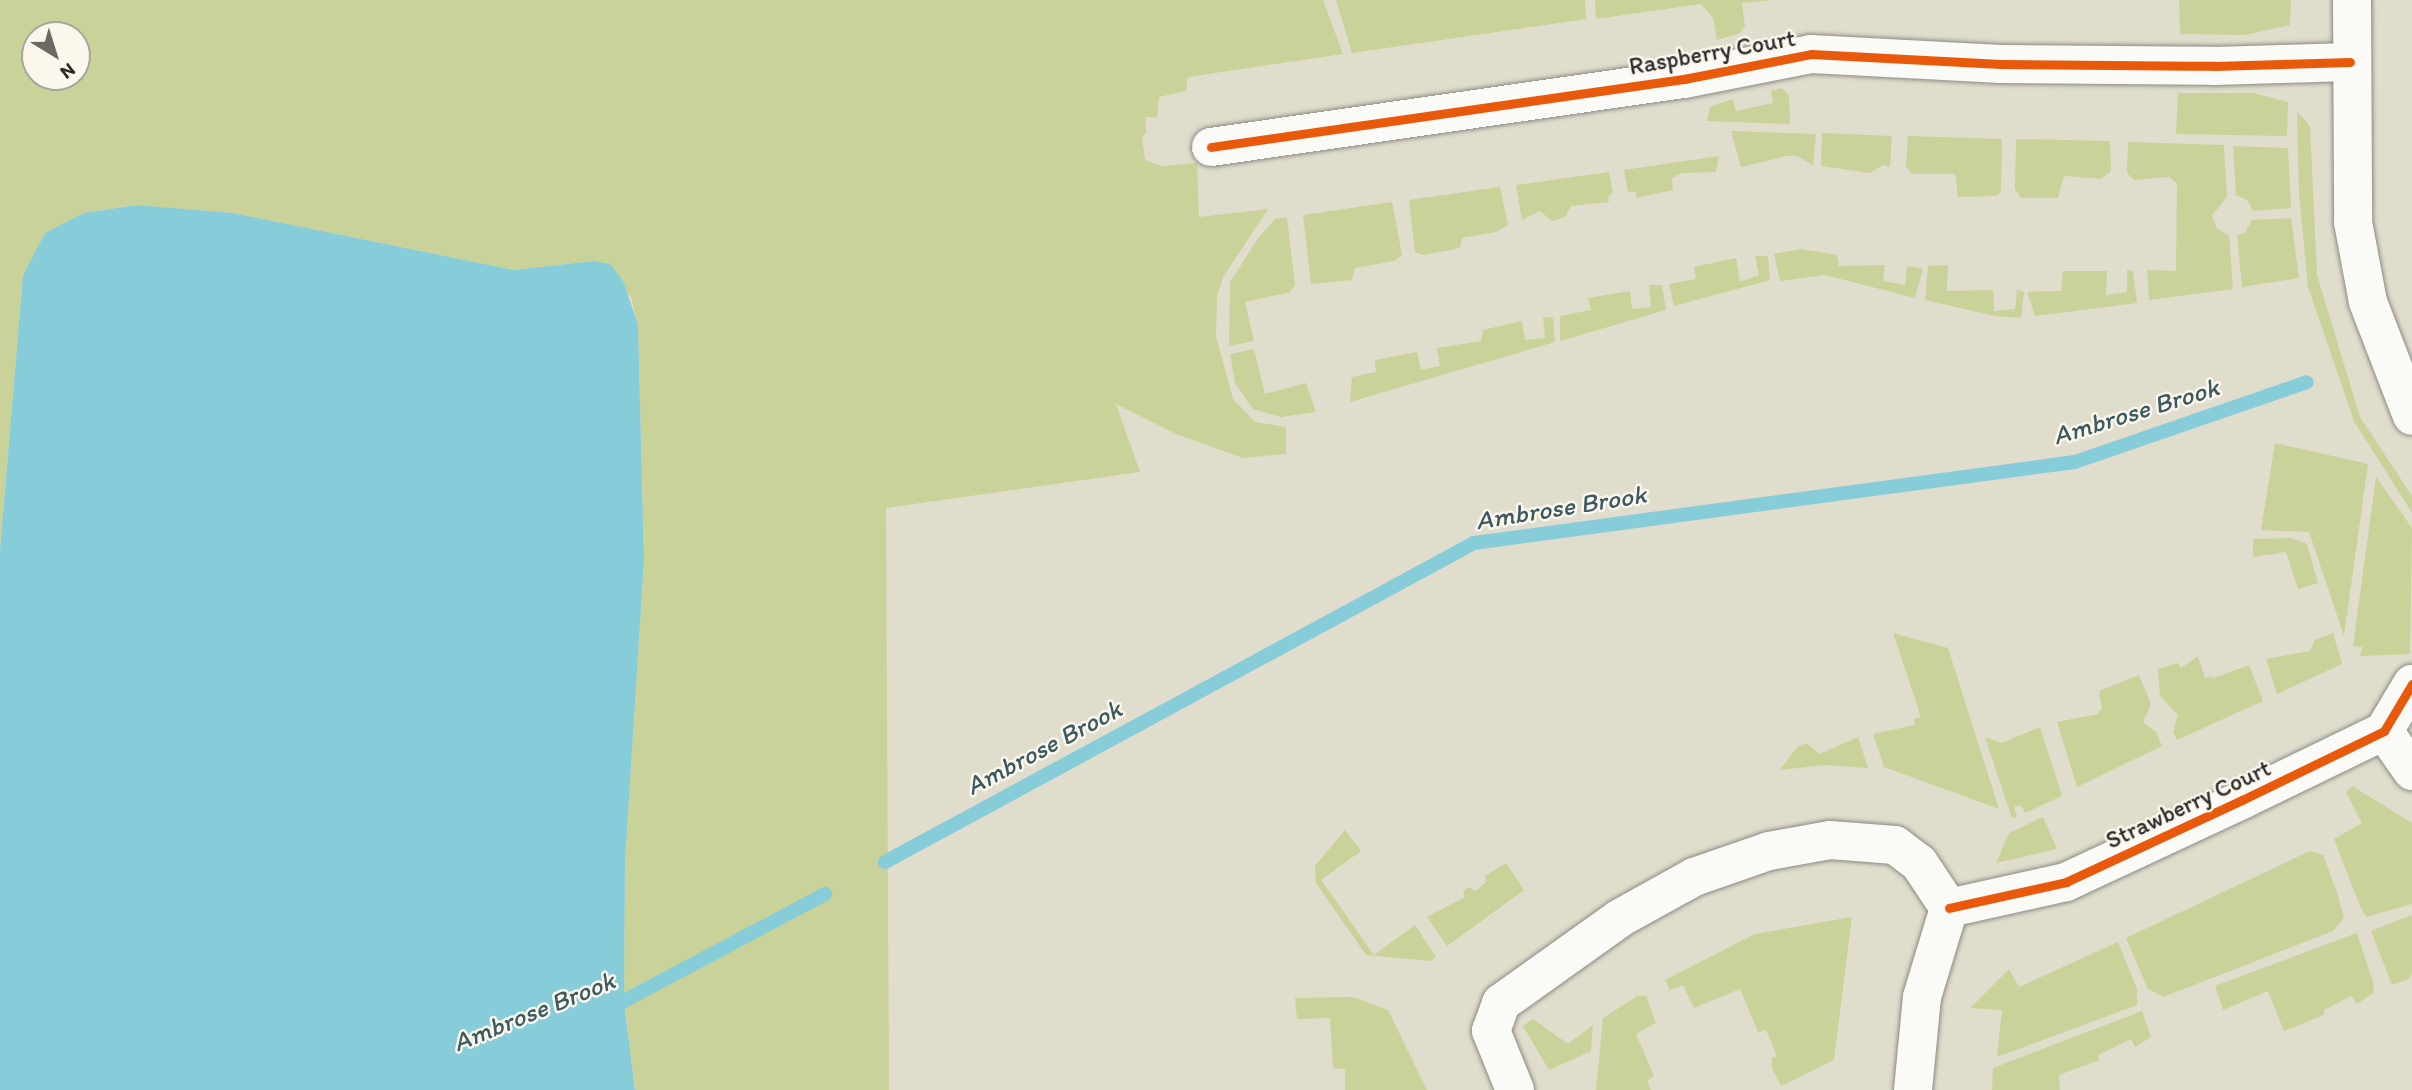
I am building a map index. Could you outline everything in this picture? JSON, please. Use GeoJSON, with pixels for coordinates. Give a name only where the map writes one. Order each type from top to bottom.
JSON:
{"type":"FeatureCollection","features":[{"type":"Feature","properties":{"kind":"street"},"geometry":{"type":"LineString","coordinates":[[2352,0],[2350,62],[2353,222],[2368,302],[2412,416]]}},
{"type":"Feature","properties":{"kind":"street","name":"Raspberry Court"},"geometry":{"type":"LineString","coordinates":[[1211,147],[1684,79],[1811,54],[2001,64],[2350,62]]}},
{"type":"Feature","properties":{"kind":"street"},"geometry":{"type":"LineString","coordinates":[[2412,684],[2384,730],[2412,771]]}},
{"type":"Feature","properties":{"kind":"street","name":"Strawberry Court"},"geometry":{"type":"LineString","coordinates":[[1949,908],[2066,882],[2384,730]]}},
{"type":"Feature","properties":{"kind":"street"},"geometry":{"type":"LineString","coordinates":[[1515,1090],[1492,1031],[1501,1003],[1620,918],[1694,877],[1769,852],[1830,840],[1895,845],[1919,863],[1949,908],[1922,997],[1913,1090]]}},
{"type":"Feature","properties":{"kind":"green space"},"geometry":{"type":"Polygon","coordinates":[[[0,0],[1323,0],[1343,54],[1188,77],[1186,91],[1159,97],[1157,118],[1145,117],[1146,133],[1142,138],[1145,160],[1161,166],[1197,163],[1199,217],[1268,209],[1223,277],[1217,296],[1216,336],[1233,399],[1255,422],[1286,427],[1286,454],[1243,458],[1176,434],[1116,404],[1140,472],[886,508],[889,1090],[635,1090],[624,1003],[625,861],[644,561],[638,325],[631,297],[593,261],[514,270],[233,213],[137,205],[84,213],[45,233],[23,275],[0,550],[0,0]]]}},
{"type":"Feature","properties":{"kind":"green space"},"geometry":{"type":"Polygon","coordinates":[[[1336,0],[1585,0],[1586,19],[1352,53],[1336,0]]]}},
{"type":"Feature","properties":{"kind":"green space"},"geometry":{"type":"Polygon","coordinates":[[[1595,0],[1773,0],[1742,3],[1745,26],[1740,33],[1717,40],[1713,18],[1701,4],[1596,19],[1595,0]]]}},
{"type":"Feature","properties":{"kind":"green space"},"geometry":{"type":"Polygon","coordinates":[[[2179,0],[2291,0],[2290,25],[2245,35],[2180,34],[2179,0]]]}},
{"type":"Feature","properties":{"kind":"green space"},"geometry":{"type":"Polygon","coordinates":[[[1782,88],[1789,95],[1790,124],[1707,121],[1710,107],[1733,99],[1736,111],[1773,103],[1771,91],[1782,88]]]}},
{"type":"Feature","properties":{"kind":"green space"},"geometry":{"type":"Polygon","coordinates":[[[2178,93],[2253,93],[2288,102],[2287,136],[2176,134],[2178,93]]]}},
{"type":"Feature","properties":{"kind":"green space"},"geometry":{"type":"Polygon","coordinates":[[[2297,111],[2310,126],[2317,275],[2360,417],[2412,496],[2412,513],[2354,421],[2308,287],[2299,193],[2297,111]]]}},
{"type":"Feature","properties":{"kind":"green space"},"geometry":{"type":"Polygon","coordinates":[[[1731,131],[1816,134],[1813,165],[1797,156],[1786,156],[1741,167],[1731,131]]]}},
{"type":"Feature","properties":{"kind":"green space"},"geometry":{"type":"Polygon","coordinates":[[[1822,133],[1892,136],[1890,167],[1883,165],[1870,173],[1821,166],[1822,133]]]}},
{"type":"Feature","properties":{"kind":"green space"},"geometry":{"type":"Polygon","coordinates":[[[1908,136],[2002,139],[2001,192],[1996,196],[1958,197],[1955,174],[1912,174],[1906,167],[1908,136]]]}},
{"type":"Feature","properties":{"kind":"green space"},"geometry":{"type":"Polygon","coordinates":[[[2016,139],[2110,141],[2111,171],[2101,179],[2064,176],[2058,198],[2021,198],[2015,189],[2016,139]]]}},
{"type":"Feature","properties":{"kind":"green space"},"geometry":{"type":"Polygon","coordinates":[[[2128,142],[2224,145],[2227,197],[2212,215],[2217,229],[2229,235],[2233,289],[2149,300],[2147,270],[2176,271],[2177,183],[2169,177],[2134,180],[2127,173],[2128,142]]]}},
{"type":"Feature","properties":{"kind":"green space"},"geometry":{"type":"Polygon","coordinates":[[[2233,146],[2288,148],[2291,208],[2253,211],[2247,200],[2236,195],[2233,146]]]}},
{"type":"Feature","properties":{"kind":"green space"},"geometry":{"type":"Polygon","coordinates":[[[1719,156],[1716,172],[1682,173],[1672,178],[1673,190],[1636,198],[1636,192],[1628,192],[1624,170],[1719,156]]]}},
{"type":"Feature","properties":{"kind":"green space"},"geometry":{"type":"Polygon","coordinates":[[[1609,172],[1613,192],[1608,197],[1609,202],[1571,206],[1565,217],[1552,221],[1540,211],[1522,220],[1516,185],[1609,172]]]}},
{"type":"Feature","properties":{"kind":"green space"},"geometry":{"type":"Polygon","coordinates":[[[1500,187],[1508,225],[1496,232],[1462,238],[1460,248],[1423,255],[1415,252],[1409,200],[1500,187]]]}},
{"type":"Feature","properties":{"kind":"green space"},"geometry":{"type":"Polygon","coordinates":[[[1392,202],[1402,255],[1394,261],[1355,268],[1352,280],[1311,284],[1303,215],[1392,202]]]}},
{"type":"Feature","properties":{"kind":"green space"},"geometry":{"type":"Polygon","coordinates":[[[1287,217],[1295,285],[1290,292],[1245,302],[1254,341],[1229,346],[1230,282],[1259,237],[1275,219],[1287,217]]]}},
{"type":"Feature","properties":{"kind":"green space"},"geometry":{"type":"Polygon","coordinates":[[[2291,218],[2299,278],[2242,287],[2237,235],[2245,233],[2252,220],[2291,218]]]}},
{"type":"Feature","properties":{"kind":"green space"},"geometry":{"type":"Polygon","coordinates":[[[1801,249],[1837,255],[1839,266],[1885,265],[1883,281],[1905,285],[1907,266],[1923,269],[1915,298],[1825,275],[1780,281],[1774,254],[1801,249]]]}},
{"type":"Feature","properties":{"kind":"green space"},"geometry":{"type":"Polygon","coordinates":[[[1755,256],[1768,256],[1770,280],[1674,306],[1669,284],[1696,279],[1694,267],[1736,258],[1740,282],[1759,275],[1755,256]]]}},
{"type":"Feature","properties":{"kind":"green space"},"geometry":{"type":"Polygon","coordinates":[[[1948,265],[1947,291],[1993,290],[1994,311],[2015,309],[2017,290],[2024,292],[2021,318],[1995,316],[1925,300],[1928,266],[1948,265]]]}},
{"type":"Feature","properties":{"kind":"green space"},"geometry":{"type":"Polygon","coordinates":[[[2127,270],[2133,271],[2137,303],[2035,316],[2027,292],[2061,291],[2063,271],[2107,271],[2106,295],[2127,292],[2127,270]]]}},
{"type":"Feature","properties":{"kind":"green space"},"geometry":{"type":"Polygon","coordinates":[[[1649,285],[1662,285],[1666,310],[1560,341],[1560,316],[1591,310],[1588,298],[1630,291],[1632,309],[1651,307],[1649,285]]]}},
{"type":"Feature","properties":{"kind":"green space"},"geometry":{"type":"Polygon","coordinates":[[[1543,317],[1553,318],[1555,342],[1350,402],[1352,377],[1376,372],[1375,360],[1417,352],[1421,370],[1440,366],[1437,348],[1481,341],[1483,330],[1522,321],[1525,340],[1545,338],[1543,317]]]}},
{"type":"Feature","properties":{"kind":"green space"},"geometry":{"type":"Polygon","coordinates":[[[1254,349],[1265,394],[1306,383],[1316,412],[1281,417],[1253,409],[1235,383],[1230,354],[1254,349]]]}},
{"type":"Feature","properties":{"kind":"green space"},"geometry":{"type":"Polygon","coordinates":[[[2275,443],[2368,464],[2344,636],[2309,532],[2261,530],[2275,443]]]}},
{"type":"Feature","properties":{"kind":"green space"},"geometry":{"type":"Polygon","coordinates":[[[2376,477],[2412,528],[2410,654],[2360,656],[2362,647],[2353,646],[2376,477]]]}},
{"type":"Feature","properties":{"kind":"green space"},"geometry":{"type":"Polygon","coordinates":[[[2291,538],[2307,544],[2318,583],[2298,589],[2286,552],[2253,557],[2253,539],[2291,538]]]}},
{"type":"Feature","properties":{"kind":"green space"},"geometry":{"type":"Polygon","coordinates":[[[1893,633],[1948,648],[1999,809],[1884,767],[1873,734],[1915,725],[1914,719],[1921,717],[1893,633]]]}},
{"type":"Feature","properties":{"kind":"green space"},"geometry":{"type":"Polygon","coordinates":[[[2333,633],[2342,664],[2277,694],[2266,659],[2310,651],[2315,640],[2333,633]]]}},
{"type":"Feature","properties":{"kind":"green space"},"geometry":{"type":"Polygon","coordinates":[[[2198,656],[2205,678],[2212,676],[2211,679],[2249,665],[2263,701],[2177,740],[2173,732],[2178,715],[2160,696],[2158,669],[2178,663],[2181,668],[2198,656]]]}},
{"type":"Feature","properties":{"kind":"green space"},"geometry":{"type":"Polygon","coordinates":[[[2139,675],[2151,704],[2143,722],[2156,732],[2162,746],[2077,787],[2057,722],[2098,714],[2102,708],[2099,691],[2139,675]]]}},
{"type":"Feature","properties":{"kind":"green space"},"geometry":{"type":"Polygon","coordinates":[[[2040,727],[2062,796],[2025,813],[2021,805],[2014,807],[2017,817],[2012,818],[1985,737],[2002,743],[2040,727]]]}},
{"type":"Feature","properties":{"kind":"green space"},"geometry":{"type":"Polygon","coordinates":[[[1858,737],[1868,768],[1825,765],[1780,770],[1797,747],[1806,743],[1820,754],[1858,737]]]}},
{"type":"Feature","properties":{"kind":"green space"},"geometry":{"type":"Polygon","coordinates":[[[2352,786],[2412,823],[2412,904],[2366,917],[2360,906],[2334,839],[2362,823],[2346,792],[2352,786]]]}},
{"type":"Feature","properties":{"kind":"green space"},"geometry":{"type":"Polygon","coordinates":[[[2043,817],[2057,849],[1996,863],[2009,833],[2043,817]]]}},
{"type":"Feature","properties":{"kind":"green space"},"geometry":{"type":"Polygon","coordinates":[[[1345,830],[1361,851],[1321,880],[1374,955],[1415,925],[1436,957],[1431,961],[1366,955],[1316,883],[1315,866],[1345,830]]]}},
{"type":"Feature","properties":{"kind":"green space"},"geometry":{"type":"Polygon","coordinates":[[[2310,851],[2323,855],[2337,892],[2344,918],[2333,931],[2163,997],[2148,989],[2126,938],[2310,851]]]}},
{"type":"Feature","properties":{"kind":"green space"},"geometry":{"type":"Polygon","coordinates":[[[1506,863],[1524,890],[1447,946],[1427,917],[1465,897],[1463,892],[1469,887],[1476,891],[1487,881],[1485,876],[1506,863]]]}},
{"type":"Feature","properties":{"kind":"green space"},"geometry":{"type":"Polygon","coordinates":[[[2412,915],[2412,973],[2409,979],[2392,985],[2371,931],[2412,915]]]}},
{"type":"Feature","properties":{"kind":"green space"},"geometry":{"type":"Polygon","coordinates":[[[1852,917],[1834,1060],[1781,1086],[1772,1068],[1772,1058],[1777,1056],[1766,1030],[1758,1032],[1740,989],[1694,1008],[1683,985],[1670,990],[1665,980],[1755,934],[1852,917]]]}},
{"type":"Feature","properties":{"kind":"green space"},"geometry":{"type":"Polygon","coordinates":[[[2357,933],[2374,985],[2373,993],[2357,1004],[2351,996],[2324,1010],[2324,1015],[2284,1031],[2268,991],[2223,1010],[2215,986],[2357,933]]]}},
{"type":"Feature","properties":{"kind":"green space"},"geometry":{"type":"Polygon","coordinates":[[[2118,942],[2137,989],[2137,1005],[1997,1057],[2002,1010],[1970,1008],[2009,969],[2019,987],[2118,942]]]}},
{"type":"Feature","properties":{"kind":"green space"},"geometry":{"type":"Polygon","coordinates":[[[1637,996],[1646,996],[1656,1023],[1636,1034],[1654,1076],[1647,1081],[1651,1090],[1596,1090],[1603,1018],[1637,996]]]}},
{"type":"Feature","properties":{"kind":"green space"},"geometry":{"type":"Polygon","coordinates":[[[1353,997],[1388,1010],[1427,1090],[1345,1090],[1345,1069],[1333,1068],[1330,1018],[1297,1019],[1295,998],[1353,997]]]}},
{"type":"Feature","properties":{"kind":"green space"},"geometry":{"type":"Polygon","coordinates":[[[2142,1011],[2151,1037],[2135,1047],[2131,1039],[2098,1055],[2099,1060],[2059,1075],[2060,1090],[1992,1090],[1993,1068],[2142,1011]]]}},
{"type":"Feature","properties":{"kind":"green space"},"geometry":{"type":"Polygon","coordinates":[[[1533,1019],[1568,1044],[1593,1025],[1591,1051],[1549,1070],[1523,1026],[1533,1019]]]}},
{"type":"Feature","properties":{"kind":"water"},"geometry":{"type":"Polygon","coordinates":[[[137,205],[233,213],[514,270],[593,261],[610,264],[623,281],[638,324],[644,561],[625,861],[624,1003],[635,1090],[0,1090],[0,550],[23,275],[45,233],[84,213],[137,205]]]}},
{"type":"Feature","properties":{"kind":"waterway","name":"Ambrose Brook"},"geometry":{"type":"LineString","coordinates":[[885,862],[1474,543],[2075,462],[2307,382]]}},
{"type":"Feature","properties":{"kind":"waterway","name":"Ambrose Brook"},"geometry":{"type":"LineString","coordinates":[[607,1010],[825,894]]}},
{"type":"Feature","properties":{"kind":"cycle path"},"geometry":{"type":"LineString","coordinates":[[1211,147],[1684,79],[1811,54],[2001,64],[2214,66],[2350,62]]}},
{"type":"Feature","properties":{"kind":"cycle path"},"geometry":{"type":"LineString","coordinates":[[1949,908],[2066,882],[2242,800],[2384,731],[2412,684]]}}]}
